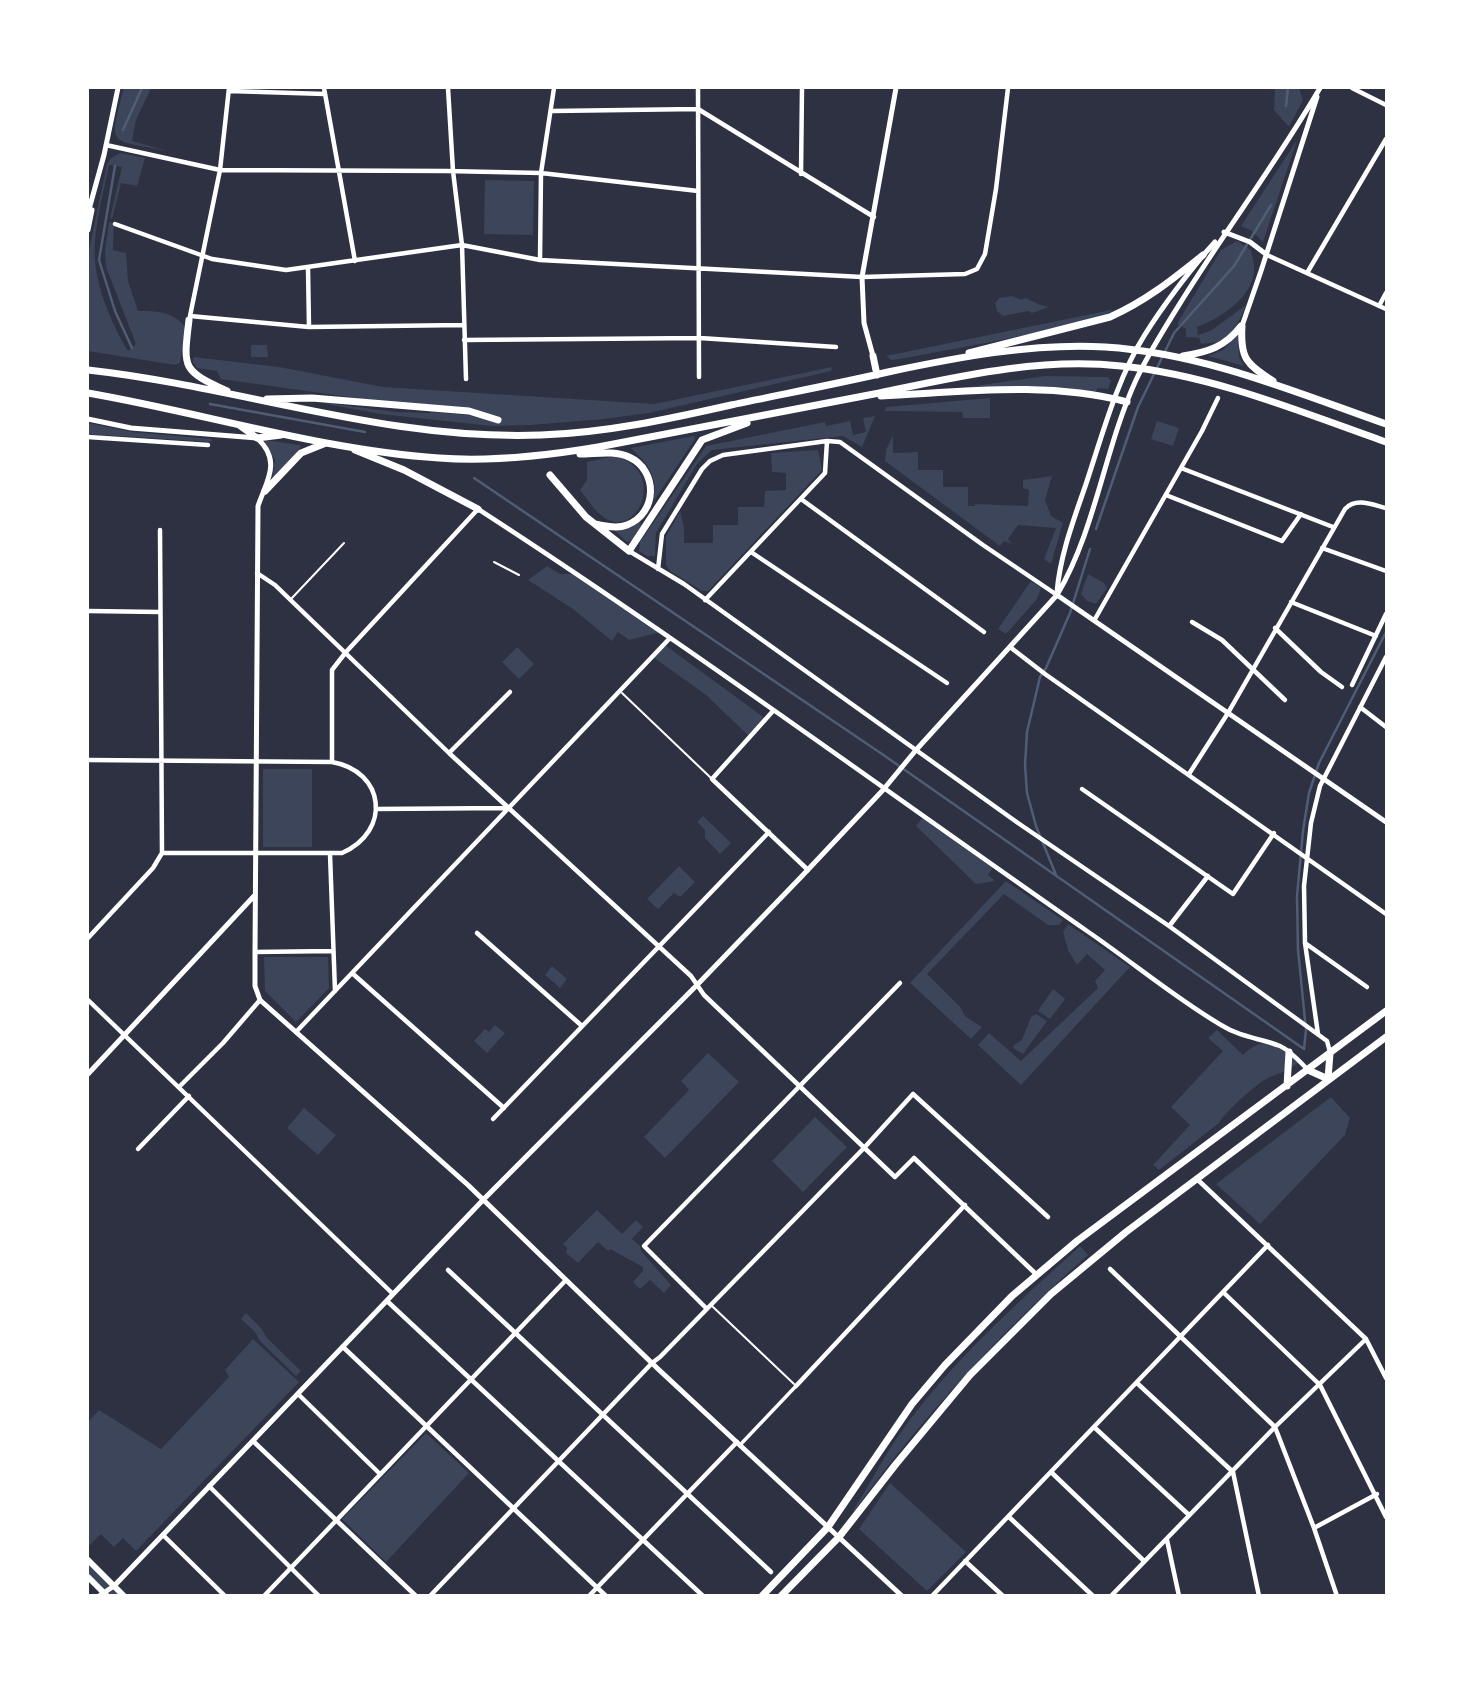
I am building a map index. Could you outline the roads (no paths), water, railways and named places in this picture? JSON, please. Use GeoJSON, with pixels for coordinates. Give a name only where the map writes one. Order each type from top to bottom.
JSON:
{"type":"FeatureCollection","features":[{"type":"Feature","properties":{"kind":"main road"},"geometry":{"type":"LineString","coordinates":[[88,370],[434,432],[487,436],[545,435],[629,425],[930,363],[1110,317],[1158,291],[1203,255]]}},
{"type":"Feature","properties":{"kind":"main road"},"geometry":{"type":"LineString","coordinates":[[190,318],[185,356],[189,369],[200,378],[245,398],[312,398],[470,411],[498,420]]}},
{"type":"Feature","properties":{"kind":"main road"},"geometry":{"type":"LineString","coordinates":[[1175,356],[1207,352],[1219,347],[1242,326]]}},
{"type":"Feature","properties":{"kind":"main road"},"geometry":{"type":"LineString","coordinates":[[1242,326],[1241,348],[1245,358],[1256,370],[1285,388]]}},
{"type":"Feature","properties":{"kind":"main road"},"geometry":{"type":"LineString","coordinates":[[930,363],[1045,347],[1130,349],[1175,356],[1233,371],[1387,424]]}},
{"type":"Feature","properties":{"kind":"main road"},"geometry":{"type":"LineString","coordinates":[[873,356],[877,374]]}},
{"type":"Feature","properties":{"kind":"main road"},"geometry":{"type":"LineString","coordinates":[[555,454],[1007,368],[1067,364],[1122,366],[1163,372],[1222,387],[1387,442]]}},
{"type":"Feature","properties":{"kind":"main road"},"geometry":{"type":"LineString","coordinates":[[1218,398],[1222,387]]}},
{"type":"Feature","properties":{"kind":"main road"},"geometry":{"type":"LineString","coordinates":[[856,397],[1041,391],[1097,394],[1127,402]]}},
{"type":"Feature","properties":{"kind":"main road"},"geometry":{"type":"LineString","coordinates":[[88,393],[397,454],[457,459],[555,454],[623,455],[638,462],[647,473],[651,492],[650,501],[639,518],[621,527],[592,523]]}},
{"type":"Feature","properties":{"kind":"main road"},"geometry":{"type":"LineString","coordinates":[[550,475],[592,523],[629,551],[702,440],[767,415]]}},
{"type":"Feature","properties":{"kind":"main road"},"geometry":{"type":"LineString","coordinates":[[235,423],[257,438],[290,434]]}},
{"type":"Feature","properties":{"kind":"main road"},"geometry":{"type":"LineString","coordinates":[[265,491],[301,453],[330,442]]}},
{"type":"Feature","properties":{"kind":"main road"},"geometry":{"type":"LineString","coordinates":[[341,444],[404,470],[478,509]]}},
{"type":"Feature","properties":{"kind":"main road"},"geometry":{"type":"LineString","coordinates":[[762,1595],[828,1527],[912,1404],[945,1365],[1012,1296],[1077,1241],[1387,1012]]}},
{"type":"Feature","properties":{"kind":"main road"},"geometry":{"type":"LineString","coordinates":[[781,1595],[839,1537],[933,1418],[1007,1337],[1051,1294],[1093,1258],[1387,1037]]}},
{"type":"Feature","properties":{"kind":"main road"},"geometry":{"type":"LineString","coordinates":[[1287,1086],[1289,1052]]}},
{"type":"Feature","properties":{"kind":"main road"},"geometry":{"type":"LineString","coordinates":[[1328,1079],[1330,1053]]}},
{"type":"Feature","properties":{"kind":"main road"},"geometry":{"type":"LineString","coordinates":[[1308,1070],[1328,1079]]}},
{"type":"Feature","properties":{"kind":"main road"},"geometry":{"type":"LineString","coordinates":[[88,1560],[124,1595]]}},
{"type":"Feature","properties":{"kind":"main road"},"geometry":{"type":"LineString","coordinates":[[88,1577],[103,1594]]}},
{"type":"Feature","properties":{"kind":"street"},"geometry":{"type":"LineString","coordinates":[[88,212],[104,155],[110,145],[118,88]]}},
{"type":"Feature","properties":{"kind":"street"},"geometry":{"type":"LineString","coordinates":[[448,88],[453,171],[462,245],[466,379]]}},
{"type":"Feature","properties":{"kind":"street"},"geometry":{"type":"LineString","coordinates":[[540,260],[541,173],[554,88]]}},
{"type":"Feature","properties":{"kind":"street"},"geometry":{"type":"LineString","coordinates":[[698,88],[699,377]]}},
{"type":"Feature","properties":{"kind":"street"},"geometry":{"type":"LineString","coordinates":[[801,174],[802,88]]}},
{"type":"Feature","properties":{"kind":"street"},"geometry":{"type":"LineString","coordinates":[[873,356],[864,323],[862,277],[875,218],[896,88]]}},
{"type":"Feature","properties":{"kind":"street"},"geometry":{"type":"LineString","coordinates":[[115,224],[212,259],[280,269],[308,268],[462,245],[540,260],[862,277],[965,274],[977,269],[985,254],[1008,88]]}},
{"type":"Feature","properties":{"kind":"street"},"geometry":{"type":"LineString","coordinates":[[103,1594],[114,1586],[483,1200],[808,870],[1057,595],[1071,571],[1137,378],[1164,328],[1224,232],[1298,125],[1320,88]]}},
{"type":"Feature","properties":{"kind":"street"},"geometry":{"type":"LineString","coordinates":[[1242,326],[1320,88]]}},
{"type":"Feature","properties":{"kind":"street"},"geometry":{"type":"LineString","coordinates":[[1352,88],[1387,105]]}},
{"type":"Feature","properties":{"kind":"street"},"geometry":{"type":"LineString","coordinates":[[355,261],[324,91],[229,89],[220,170],[190,318],[309,327],[463,325]]}},
{"type":"Feature","properties":{"kind":"street"},"geometry":{"type":"LineString","coordinates":[[552,111],[698,109],[875,218]]}},
{"type":"Feature","properties":{"kind":"street"},"geometry":{"type":"LineString","coordinates":[[1307,273],[1387,139]]}},
{"type":"Feature","properties":{"kind":"street"},"geometry":{"type":"LineString","coordinates":[[110,145],[220,170],[541,173],[698,191]]}},
{"type":"Feature","properties":{"kind":"street"},"geometry":{"type":"LineString","coordinates":[[88,230],[104,155]]}},
{"type":"Feature","properties":{"kind":"street"},"geometry":{"type":"LineString","coordinates":[[1224,232],[1241,237],[1267,255],[1387,309]]}},
{"type":"Feature","properties":{"kind":"street"},"geometry":{"type":"LineString","coordinates":[[1057,595],[1059,568],[1115,399],[1143,336],[1203,255],[1224,232]]}},
{"type":"Feature","properties":{"kind":"street"},"geometry":{"type":"LineString","coordinates":[[308,268],[309,327]]}},
{"type":"Feature","properties":{"kind":"street"},"geometry":{"type":"LineString","coordinates":[[1378,306],[1387,293]]}},
{"type":"Feature","properties":{"kind":"street"},"geometry":{"type":"LineString","coordinates":[[464,340],[700,338],[836,347]]}},
{"type":"Feature","properties":{"kind":"street"},"geometry":{"type":"LineString","coordinates":[[1095,619],[1218,398]]}},
{"type":"Feature","properties":{"kind":"street"},"geometry":{"type":"LineString","coordinates":[[88,418],[131,428],[257,438],[270,457],[270,473],[258,506],[255,986],[260,1000],[483,1200],[652,1363],[902,1595]]}},
{"type":"Feature","properties":{"kind":"street"},"geometry":{"type":"LineString","coordinates":[[88,437],[208,445]]}},
{"type":"Feature","properties":{"kind":"street"},"geometry":{"type":"LineString","coordinates":[[705,600],[825,473],[827,442]]}},
{"type":"Feature","properties":{"kind":"street"},"geometry":{"type":"LineString","coordinates":[[658,569],[662,534],[696,478],[710,461],[723,455],[840,442],[972,538],[1095,619],[1387,822]]}},
{"type":"Feature","properties":{"kind":"street"},"geometry":{"type":"LineString","coordinates":[[1181,468],[1334,527]]}},
{"type":"Feature","properties":{"kind":"street"},"geometry":{"type":"LineString","coordinates":[[1166,495],[1282,541],[1301,514]]}},
{"type":"Feature","properties":{"kind":"street"},"geometry":{"type":"LineString","coordinates":[[802,499],[984,632]]}},
{"type":"Feature","properties":{"kind":"street"},"geometry":{"type":"LineString","coordinates":[[1189,774],[1228,713],[1345,509],[1353,503],[1387,508]]}},
{"type":"Feature","properties":{"kind":"street"},"geometry":{"type":"LineString","coordinates":[[332,762],[332,670],[478,509],[579,574],[883,790],[1035,892],[1203,1014],[1239,1035],[1275,1045],[1289,1052],[1308,1070]]}},
{"type":"Feature","properties":{"kind":"street"},"geometry":{"type":"LineString","coordinates":[[88,937],[153,868],[162,853],[160,530]]}},
{"type":"Feature","properties":{"kind":"street"},"geometry":{"type":"LineString","coordinates":[[1322,548],[1387,571]]}},
{"type":"Feature","properties":{"kind":"street"},"geometry":{"type":"LineString","coordinates":[[629,551],[705,600],[1169,926],[1327,1041],[1330,1053]]}},
{"type":"Feature","properties":{"kind":"street"},"geometry":{"type":"LineString","coordinates":[[751,552],[947,683]]}},
{"type":"Feature","properties":{"kind":"street"},"geometry":{"type":"LineString","coordinates":[[257,573],[275,585],[449,753],[691,976],[704,995],[895,1177],[914,1158],[1037,1275]]}},
{"type":"Feature","properties":{"kind":"street"},"geometry":{"type":"LineString","coordinates":[[1291,603],[1376,636]]}},
{"type":"Feature","properties":{"kind":"street"},"geometry":{"type":"LineString","coordinates":[[88,611],[160,612]]}},
{"type":"Feature","properties":{"kind":"street"},"geometry":{"type":"LineString","coordinates":[[1352,685],[1387,614]]}},
{"type":"Feature","properties":{"kind":"street"},"geometry":{"type":"LineString","coordinates":[[1192,622],[1222,640],[1285,700]]}},
{"type":"Feature","properties":{"kind":"street"},"geometry":{"type":"LineString","coordinates":[[1275,628],[1321,672],[1342,687]]}},
{"type":"Feature","properties":{"kind":"street"},"geometry":{"type":"LineString","coordinates":[[296,1032],[670,638]]}},
{"type":"Feature","properties":{"kind":"street"},"geometry":{"type":"LineString","coordinates":[[1010,646],[1042,672],[1384,912],[1387,903]]}},
{"type":"Feature","properties":{"kind":"street"},"geometry":{"type":"LineString","coordinates":[[1315,1033],[1305,943],[1305,856],[1311,824],[1323,778],[1387,656]]}},
{"type":"Feature","properties":{"kind":"street"},"geometry":{"type":"LineString","coordinates":[[449,753],[510,692]]}},
{"type":"Feature","properties":{"kind":"street"},"geometry":{"type":"LineString","coordinates":[[1360,707],[1387,727]]}},
{"type":"Feature","properties":{"kind":"street"},"geometry":{"type":"LineString","coordinates":[[773,711],[712,779],[808,870]]}},
{"type":"Feature","properties":{"kind":"street"},"geometry":{"type":"LineString","coordinates":[[88,760],[332,762],[354,769],[366,779],[373,793],[376,809],[371,830],[364,840],[342,853],[162,853]]}},
{"type":"Feature","properties":{"kind":"street"},"geometry":{"type":"LineString","coordinates":[[1082,789],[1233,894],[1274,833]]}},
{"type":"Feature","properties":{"kind":"street"},"geometry":{"type":"LineString","coordinates":[[376,809],[509,808]]}},
{"type":"Feature","properties":{"kind":"street"},"geometry":{"type":"LineString","coordinates":[[493,1119],[769,832]]}},
{"type":"Feature","properties":{"kind":"street"},"geometry":{"type":"LineString","coordinates":[[330,854],[335,992]]}},
{"type":"Feature","properties":{"kind":"street"},"geometry":{"type":"LineString","coordinates":[[1169,926],[1208,876]]}},
{"type":"Feature","properties":{"kind":"street"},"geometry":{"type":"LineString","coordinates":[[88,1074],[255,895]]}},
{"type":"Feature","properties":{"kind":"street"},"geometry":{"type":"LineString","coordinates":[[243,908],[250,908],[255,914]]}},
{"type":"Feature","properties":{"kind":"street"},"geometry":{"type":"LineString","coordinates":[[477,933],[582,1026]]}},
{"type":"Feature","properties":{"kind":"street"},"geometry":{"type":"LineString","coordinates":[[1305,943],[1367,987]]}},
{"type":"Feature","properties":{"kind":"street"},"geometry":{"type":"LineString","coordinates":[[255,952],[333,951]]}},
{"type":"Feature","properties":{"kind":"street"},"geometry":{"type":"LineString","coordinates":[[352,973],[504,1108]]}},
{"type":"Feature","properties":{"kind":"street"},"geometry":{"type":"LineString","coordinates":[[709,1307],[644,1246],[900,983]]}},
{"type":"Feature","properties":{"kind":"street"},"geometry":{"type":"LineString","coordinates":[[88,1000],[393,1294]]}},
{"type":"Feature","properties":{"kind":"street"},"geometry":{"type":"LineString","coordinates":[[179,1087],[223,1043],[260,1000]]}},
{"type":"Feature","properties":{"kind":"street"},"geometry":{"type":"LineString","coordinates":[[430,1595],[652,1363],[864,1148],[913,1094],[1048,1217]]}},
{"type":"Feature","properties":{"kind":"street"},"geometry":{"type":"LineString","coordinates":[[138,1149],[189,1096]]}},
{"type":"Feature","properties":{"kind":"street"},"geometry":{"type":"LineString","coordinates":[[1198,1180],[1366,1339],[1387,1378]]}},
{"type":"Feature","properties":{"kind":"street"},"geometry":{"type":"LineString","coordinates":[[589,1595],[687,1493],[796,1386],[965,1205]]}},
{"type":"Feature","properties":{"kind":"street"},"geometry":{"type":"LineString","coordinates":[[932,1595],[1268,1245]]}},
{"type":"Feature","properties":{"kind":"street"},"geometry":{"type":"LineString","coordinates":[[1110,1269],[1275,1427],[1337,1595]]}},
{"type":"Feature","properties":{"kind":"street"},"geometry":{"type":"LineString","coordinates":[[448,1270],[771,1572]]}},
{"type":"Feature","properties":{"kind":"street"},"geometry":{"type":"LineString","coordinates":[[264,1595],[566,1280]]}},
{"type":"Feature","properties":{"kind":"street"},"geometry":{"type":"LineString","coordinates":[[1223,1292],[1320,1385],[1387,1517]]}},
{"type":"Feature","properties":{"kind":"street"},"geometry":{"type":"LineString","coordinates":[[387,1301],[703,1595]]}},
{"type":"Feature","properties":{"kind":"street"},"geometry":{"type":"LineString","coordinates":[[1111,1595],[1275,1427],[1366,1339]]}},
{"type":"Feature","properties":{"kind":"street"},"geometry":{"type":"LineString","coordinates":[[343,1347],[606,1595]]}},
{"type":"Feature","properties":{"kind":"street"},"geometry":{"type":"LineString","coordinates":[[1137,1383],[1233,1472],[1259,1595]]}},
{"type":"Feature","properties":{"kind":"street"},"geometry":{"type":"LineString","coordinates":[[298,1394],[380,1474]]}},
{"type":"Feature","properties":{"kind":"street"},"geometry":{"type":"LineString","coordinates":[[1094,1427],[1189,1515]]}},
{"type":"Feature","properties":{"kind":"street"},"geometry":{"type":"LineString","coordinates":[[253,1441],[415,1595]]}},
{"type":"Feature","properties":{"kind":"street"},"geometry":{"type":"LineString","coordinates":[[1051,1472],[1144,1561]]}},
{"type":"Feature","properties":{"kind":"street"},"geometry":{"type":"LineString","coordinates":[[209,1486],[319,1595]]}},
{"type":"Feature","properties":{"kind":"street"},"geometry":{"type":"LineString","coordinates":[[1314,1528],[1377,1494]]}},
{"type":"Feature","properties":{"kind":"street"},"geometry":{"type":"LineString","coordinates":[[1009,1517],[1093,1595]]}},
{"type":"Feature","properties":{"kind":"street"},"geometry":{"type":"LineString","coordinates":[[163,1535],[225,1595]]}},
{"type":"Feature","properties":{"kind":"street"},"geometry":{"type":"LineString","coordinates":[[1167,1539],[1180,1595]]}},
{"type":"Feature","properties":{"kind":"street"},"geometry":{"type":"LineString","coordinates":[[965,1561],[1003,1595]]}},
{"type":"Feature","properties":{"kind":"lane"},"geometry":{"type":"LineString","coordinates":[[290,600],[344,543]]}},
{"type":"Feature","properties":{"kind":"lane"},"geometry":{"type":"LineString","coordinates":[[494,562],[519,575]]}},
{"type":"Feature","properties":{"kind":"lane"},"geometry":{"type":"LineString","coordinates":[[620,691],[712,779]]}},
{"type":"Feature","properties":{"kind":"lane"},"geometry":{"type":"LineString","coordinates":[[709,1307],[796,1386]]}},
{"type":"Feature","properties":{"kind":"waterway"},"geometry":{"type":"LineString","coordinates":[[123,130],[142,88]]}},
{"type":"Feature","properties":{"kind":"waterway"},"geometry":{"type":"LineString","coordinates":[[1286,106],[1288,88]]}},
{"type":"Feature","properties":{"kind":"waterway"},"geometry":{"type":"LineString","coordinates":[[115,166],[99,260],[115,311],[132,348]]}},
{"type":"Feature","properties":{"kind":"waterway"},"geometry":{"type":"LineString","coordinates":[[1096,529],[1138,407],[1174,333],[1234,266],[1271,205]]}},
{"type":"Feature","properties":{"kind":"waterway"},"geometry":{"type":"LineString","coordinates":[[210,404],[365,432]]}},
{"type":"Feature","properties":{"kind":"waterway"},"geometry":{"type":"LineString","coordinates":[[474,478],[882,754],[1304,1049],[1306,1030],[1298,950],[1297,896],[1309,793],[1319,763],[1386,632]]}},
{"type":"Feature","properties":{"kind":"waterway"},"geometry":{"type":"LineString","coordinates":[[1056,875],[1036,826],[1027,793],[1027,732],[1040,677],[1070,613],[1090,549]]}}]}
